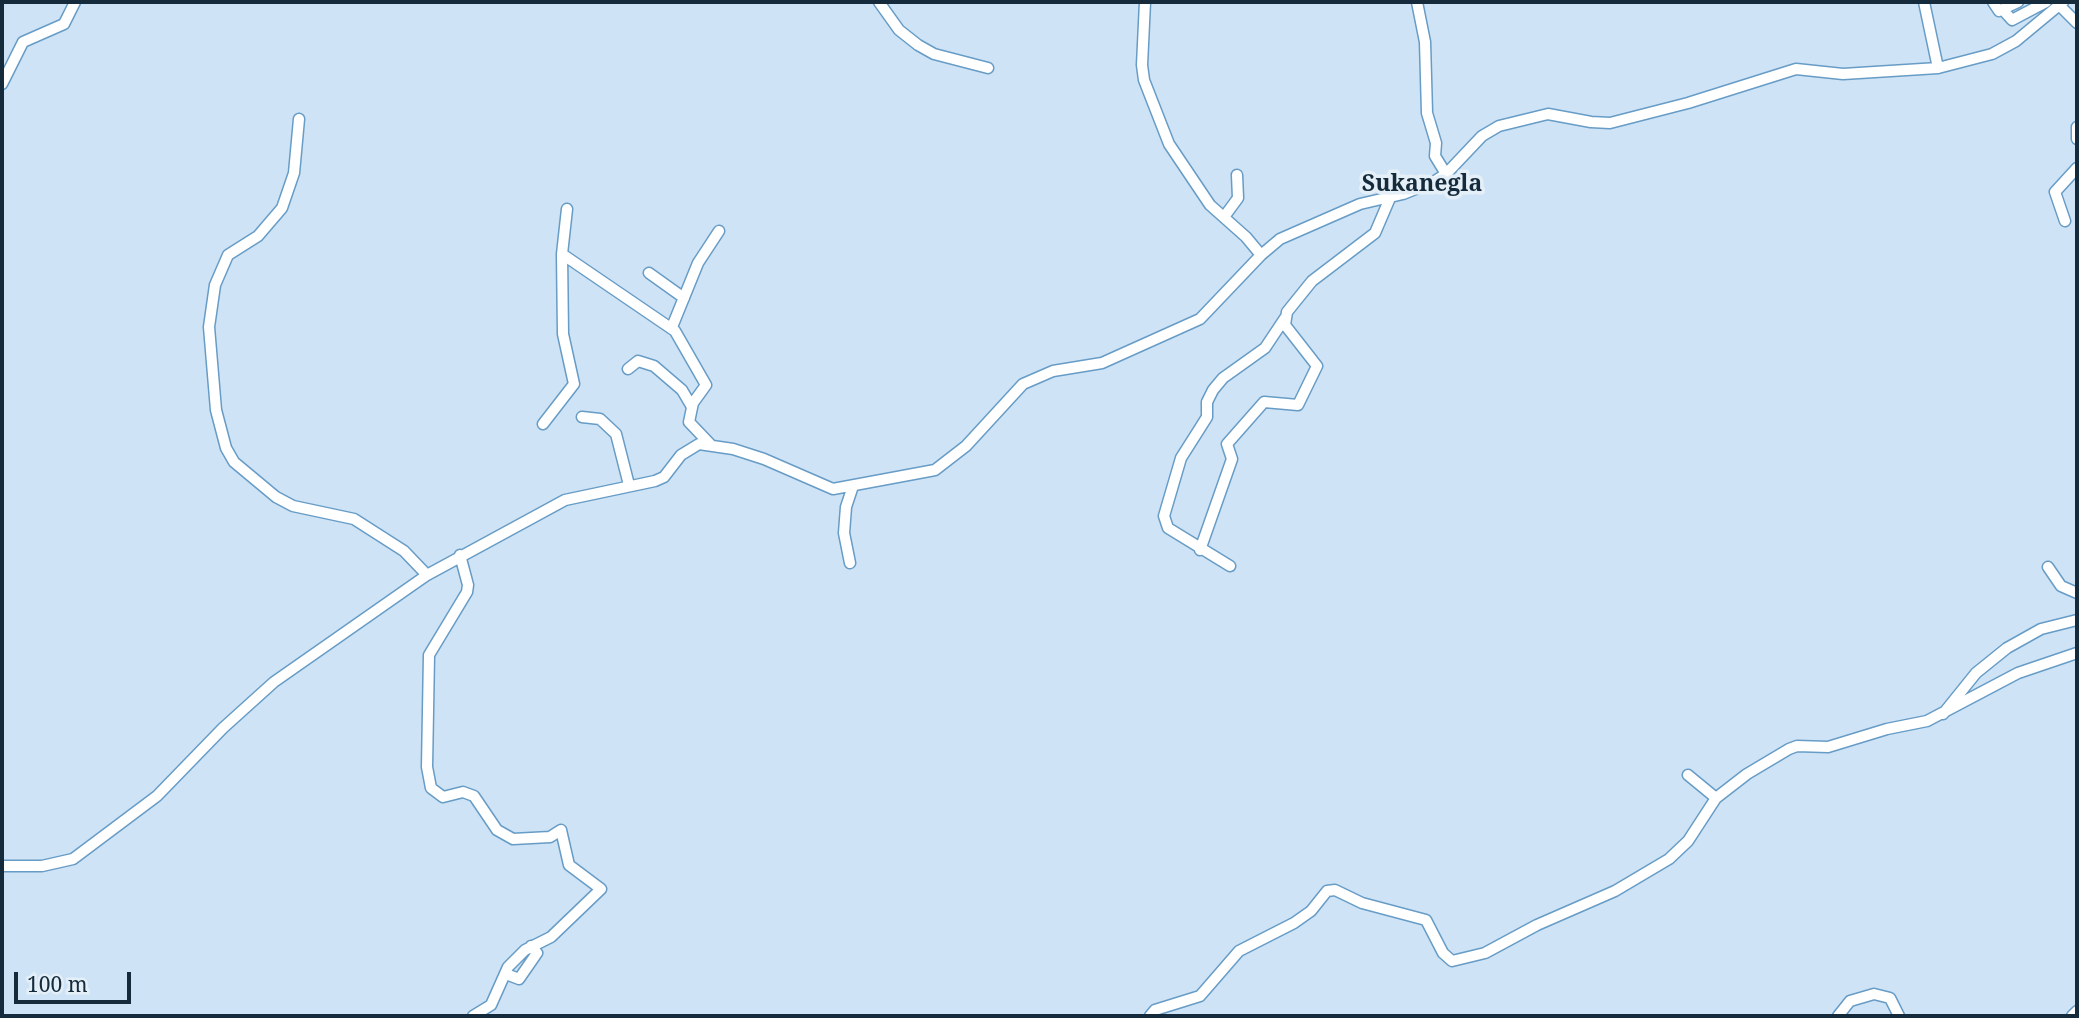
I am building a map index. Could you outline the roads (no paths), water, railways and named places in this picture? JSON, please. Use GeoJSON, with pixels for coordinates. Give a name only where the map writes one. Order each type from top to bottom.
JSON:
{"type":"FeatureCollection","features":[{"type":"Feature","properties":{"kind":"street"},"geometry":{"type":"LineString","coordinates":[[2,85],[23,42],[64,24],[75,2]]}},
{"type":"Feature","properties":{"kind":"street"},"geometry":{"type":"LineString","coordinates":[[879,2],[899,30],[918,46],[934,54],[988,68]]}},
{"type":"Feature","properties":{"kind":"street"},"geometry":{"type":"LineString","coordinates":[[1145,2],[1142,65],[1151,104],[1169,144],[1195,187],[1261,255]]}},
{"type":"Feature","properties":{"kind":"street"},"geometry":{"type":"LineString","coordinates":[[1417,2],[1424,42],[1427,114],[1436,144],[1435,156],[1446,174]]}},
{"type":"Feature","properties":{"kind":"street"},"geometry":{"type":"LineString","coordinates":[[1924,2],[1938,68]]}},
{"type":"Feature","properties":{"kind":"street"},"geometry":{"type":"LineString","coordinates":[[1993,2],[1997,10],[2003,10],[2018,2]]}},
{"type":"Feature","properties":{"kind":"street"},"geometry":{"type":"LineString","coordinates":[[2003,10],[2012,20],[2046,2]]}},
{"type":"Feature","properties":{"kind":"street"},"geometry":{"type":"LineString","coordinates":[[2,866],[42,866],[73,859],[157,796],[223,728],[274,682],[426,575],[565,500],[664,477],[689,449],[710,444],[764,459],[827,488],[853,486],[935,470],[966,446],[1023,384],[1053,372],[1102,363],[1200,319],[1261,255],[1280,239],[1360,204],[1390,198],[1446,174],[1482,136],[1517,119],[1548,114],[1591,122],[1610,122],[1688,103],[1796,69],[1843,74],[1938,68],[1992,54],[2015,41],[2061,3],[2077,23]]}},
{"type":"Feature","properties":{"kind":"street"},"geometry":{"type":"LineString","coordinates":[[299,119],[294,173],[282,208],[258,236],[228,255],[215,285],[209,327],[216,410],[226,448],[234,462],[284,502],[354,519],[404,551],[426,575]]}},
{"type":"Feature","properties":{"kind":"street"},"geometry":{"type":"LineString","coordinates":[[2077,127],[2077,139]]}},
{"type":"Feature","properties":{"kind":"street"},"geometry":{"type":"LineString","coordinates":[[2065,222],[2055,192],[2077,168]]}},
{"type":"Feature","properties":{"kind":"street"},"geometry":{"type":"LineString","coordinates":[[1223,217],[1238,198],[1237,176]]}},
{"type":"Feature","properties":{"kind":"street"},"geometry":{"type":"LineString","coordinates":[[1230,566],[1200,550],[1168,528],[1164,521],[1181,458],[1207,417],[1208,402],[1218,383],[1265,348],[1303,289],[1375,233],[1390,198]]}},
{"type":"Feature","properties":{"kind":"street"},"geometry":{"type":"LineString","coordinates":[[543,424],[574,384],[564,345],[562,254],[567,209]]}},
{"type":"Feature","properties":{"kind":"street"},"geometry":{"type":"LineString","coordinates":[[671,327],[698,262],[719,231]]}},
{"type":"Feature","properties":{"kind":"street"},"geometry":{"type":"LineString","coordinates":[[562,254],[671,327],[706,385],[692,407],[690,423],[710,444]]}},
{"type":"Feature","properties":{"kind":"street"},"geometry":{"type":"LineString","coordinates":[[649,273],[684,298]]}},
{"type":"Feature","properties":{"kind":"street"},"geometry":{"type":"LineString","coordinates":[[1200,550],[1232,459],[1227,444],[1264,402],[1297,405],[1317,366],[1285,325],[1285,318]]}},
{"type":"Feature","properties":{"kind":"street"},"geometry":{"type":"LineString","coordinates":[[628,369],[638,361],[654,366],[682,390],[692,407]]}},
{"type":"Feature","properties":{"kind":"street"},"geometry":{"type":"LineString","coordinates":[[582,417],[600,419],[616,434],[629,485]]}},
{"type":"Feature","properties":{"kind":"street"},"geometry":{"type":"LineString","coordinates":[[850,563],[844,533],[846,507],[853,486]]}},
{"type":"Feature","properties":{"kind":"street"},"geometry":{"type":"LineString","coordinates":[[460,555],[468,584],[467,592],[429,655],[428,767],[431,788],[443,797],[463,792],[474,796],[497,830],[513,839],[550,837],[561,830],[569,865],[601,889],[551,937],[531,946],[508,967],[489,1007],[473,1016]]}},
{"type":"Feature","properties":{"kind":"street"},"geometry":{"type":"LineString","coordinates":[[2048,567],[2061,586],[2077,593]]}},
{"type":"Feature","properties":{"kind":"street"},"geometry":{"type":"LineString","coordinates":[[1943,715],[1962,687],[2007,648],[2041,629],[2077,620]]}},
{"type":"Feature","properties":{"kind":"street"},"geometry":{"type":"LineString","coordinates":[[1150,1016],[1155,1010],[1200,996],[1239,951],[1294,923],[1311,911],[1327,891],[1335,890],[1362,902],[1426,920],[1443,953],[1452,961],[1485,954],[1537,925],[1615,891],[1669,859],[1688,841],[1716,797],[1747,774],[1797,746],[1828,747],[1943,715],[2018,673],[2077,653]]}},
{"type":"Feature","properties":{"kind":"street"},"geometry":{"type":"LineString","coordinates":[[1688,775],[1716,797]]}},
{"type":"Feature","properties":{"kind":"street"},"geometry":{"type":"LineString","coordinates":[[1838,1016],[1850,1001],[1874,994],[1890,998],[1899,1016]]}},
{"type":"Feature","properties":{"kind":"street"},"geometry":{"type":"LineString","coordinates":[[2072,1016],[2077,1011]]}},
{"type":"Feature","properties":{"kind":"district","name":"Sukanegla"},"geometry":{"type":"Point","coordinates":[1422,184]}}]}
